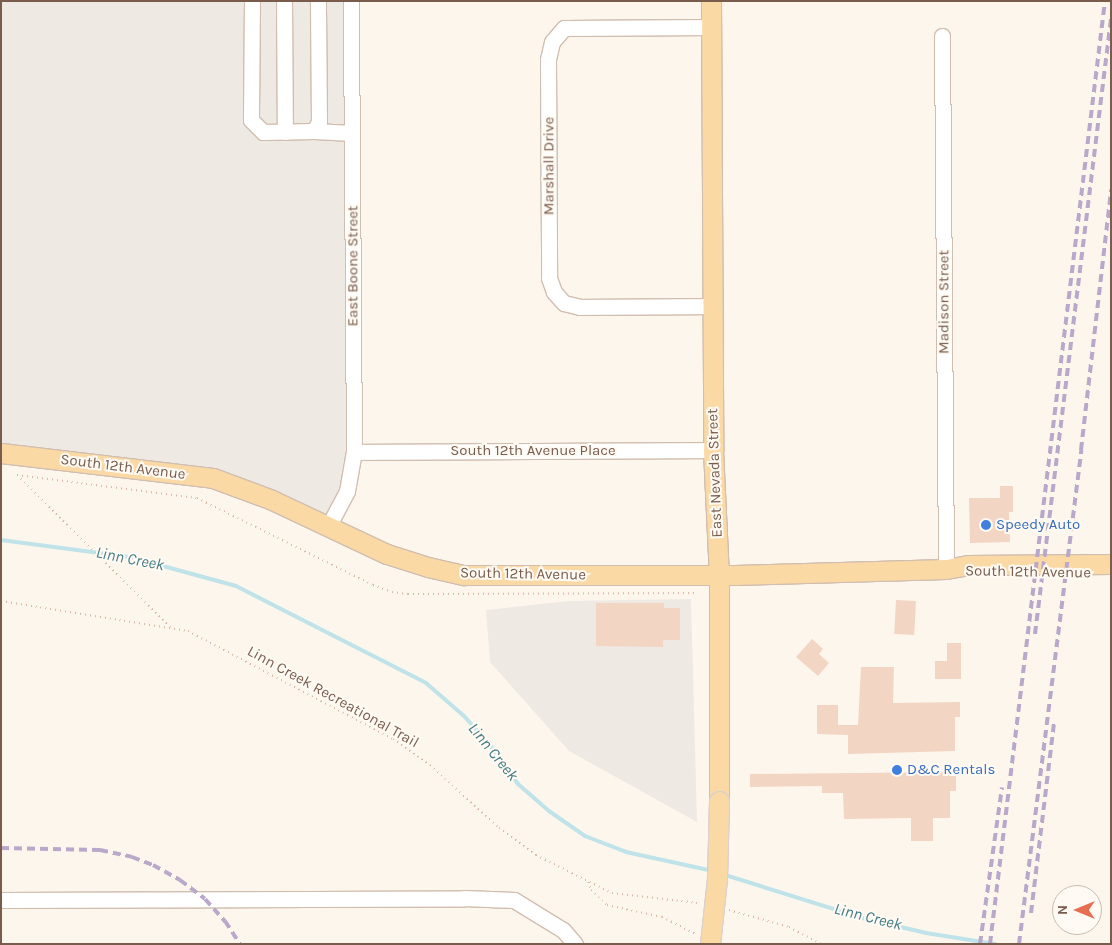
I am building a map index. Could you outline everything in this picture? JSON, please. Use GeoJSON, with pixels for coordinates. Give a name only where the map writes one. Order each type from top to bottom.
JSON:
{"type":"FeatureCollection","features":[{"type":"Feature","properties":{"kind":"main road","name":"East Nevada Street"},"geometry":{"type":"LineString","coordinates":[[703,939],[717,878],[719,801],[719,575],[713,450],[711,1]]}},
{"type":"Feature","properties":{"kind":"main road","name":"South 12th Avenue"},"geometry":{"type":"LineString","coordinates":[[1,453],[213,478],[272,500],[329,525],[387,554],[464,576],[719,575],[946,569],[968,565],[1111,564]]}},
{"type":"Feature","properties":{"kind":"main road","name":"South 12th Avenue"},"geometry":{"type":"LineString","coordinates":[[946,569],[971,573],[1111,572]]}},
{"type":"Feature","properties":{"kind":"street"},"geometry":{"type":"LineString","coordinates":[[252,1],[251,120],[263,132],[314,131],[352,133]]}},
{"type":"Feature","properties":{"kind":"street"},"geometry":{"type":"LineString","coordinates":[[284,1],[285,132]]}},
{"type":"Feature","properties":{"kind":"street"},"geometry":{"type":"LineString","coordinates":[[314,131],[319,122],[318,1]]}},
{"type":"Feature","properties":{"kind":"street","name":"East Boone Street"},"geometry":{"type":"LineString","coordinates":[[329,525],[347,491],[354,452],[351,1]]}},
{"type":"Feature","properties":{"kind":"street","name":"Marshall Drive"},"geometry":{"type":"LineString","coordinates":[[712,27],[564,28],[552,42],[548,70],[549,278],[554,292],[564,303],[580,307],[713,306]]}},
{"type":"Feature","properties":{"kind":"street","name":"Madison Street"},"geometry":{"type":"LineString","coordinates":[[942,36],[946,569]]}},
{"type":"Feature","properties":{"kind":"street","name":"South 12th Avenue Place"},"geometry":{"type":"LineString","coordinates":[[354,452],[713,450]]}},
{"type":"Feature","properties":{"kind":"street"},"geometry":{"type":"LineString","coordinates":[[1,900],[454,898],[514,900],[563,930],[574,944]]}},
{"type":"Feature","properties":{"kind":"path"},"geometry":{"type":"LineString","coordinates":[[17,475],[172,629]]}},
{"type":"Feature","properties":{"kind":"path","name":"Linn Creek Recreational Trail"},"geometry":{"type":"LineString","coordinates":[[1,601],[188,630],[393,739],[430,765],[499,828],[536,855],[612,893],[700,903]]}},
{"type":"Feature","properties":{"kind":"path"},"geometry":{"type":"LineString","coordinates":[[588,882],[591,890],[607,905],[662,917],[703,939]]}},
{"type":"Feature","properties":{"kind":"path"},"geometry":{"type":"LineString","coordinates":[[723,908],[789,927],[821,944]]}},
{"type":"Feature","properties":{"kind":"shaded area"},"geometry":{"type":"Polygon","coordinates":[[[1,1],[351,1],[354,452],[329,525],[213,478],[1,453],[1,1]]]}},
{"type":"Feature","properties":{"kind":"shaded area"},"geometry":{"type":"Polygon","coordinates":[[[691,599],[697,822],[569,751],[490,662],[486,610],[569,601],[691,599]]]}},
{"type":"Feature","properties":{"kind":"building"},"geometry":{"type":"Polygon","coordinates":[[[1000,486],[1013,486],[1013,512],[1009,512],[1010,542],[970,543],[969,498],[1000,498],[1000,486]]]}},
{"type":"Feature","properties":{"kind":"building"},"geometry":{"type":"Polygon","coordinates":[[[896,600],[916,601],[914,635],[894,634],[896,600]]]}},
{"type":"Feature","properties":{"kind":"building"},"geometry":{"type":"Polygon","coordinates":[[[596,603],[664,603],[664,608],[680,608],[680,640],[663,640],[663,647],[596,646],[596,603]]]}},
{"type":"Feature","properties":{"kind":"building"},"geometry":{"type":"Polygon","coordinates":[[[812,639],[823,649],[819,654],[829,663],[818,676],[796,657],[812,639]]]}},
{"type":"Feature","properties":{"kind":"building"},"geometry":{"type":"Polygon","coordinates":[[[947,643],[961,643],[961,679],[935,679],[935,661],[947,661],[947,643]]]}},
{"type":"Feature","properties":{"kind":"building"},"geometry":{"type":"Polygon","coordinates":[[[861,667],[894,667],[893,703],[960,702],[960,717],[955,717],[955,751],[848,754],[848,735],[817,734],[817,705],[838,705],[838,725],[858,725],[861,667]]]}},
{"type":"Feature","properties":{"kind":"building"},"geometry":{"type":"Polygon","coordinates":[[[956,772],[956,791],[950,791],[950,818],[933,818],[933,841],[911,841],[911,818],[844,819],[843,793],[822,793],[822,786],[750,787],[750,774],[956,772]]]}},
{"type":"Feature","properties":{"kind":"waterway","name":"Linn Creek"},"geometry":{"type":"LineString","coordinates":[[1,540],[130,557],[236,586],[426,683],[464,716],[490,745],[518,784],[549,811],[585,836],[626,852],[713,871]]}},
{"type":"Feature","properties":{"kind":"waterway","name":"Linn Creek"},"geometry":{"type":"LineString","coordinates":[[722,874],[862,918],[926,933],[995,944]]}},
{"type":"Feature","properties":{"kind":"railway"},"geometry":{"type":"LineString","coordinates":[[990,944],[1105,1]]}},
{"type":"Feature","properties":{"kind":"railway"},"geometry":{"type":"LineString","coordinates":[[1035,634],[1111,19]]}},
{"type":"Feature","properties":{"kind":"railway"},"geometry":{"type":"LineString","coordinates":[[1019,944],[1081,450],[1111,190]]}},
{"type":"Feature","properties":{"kind":"railway"},"geometry":{"type":"LineString","coordinates":[[1031,913],[1054,722]]}},
{"type":"Feature","properties":{"kind":"railway"},"geometry":{"type":"LineString","coordinates":[[980,944],[1002,788]]}},
{"type":"Feature","properties":{"kind":"railway"},"geometry":{"type":"LineString","coordinates":[[1,848],[100,850],[132,857],[153,865],[180,880],[205,899],[225,921],[240,944]]}},
{"type":"Feature","properties":{"kind":"place","name":"Speedy Auto"},"geometry":{"type":"Point","coordinates":[986,525]}},
{"type":"Feature","properties":{"kind":"place","name":"D&C Rentals"},"geometry":{"type":"Point","coordinates":[897,770]}}]}
